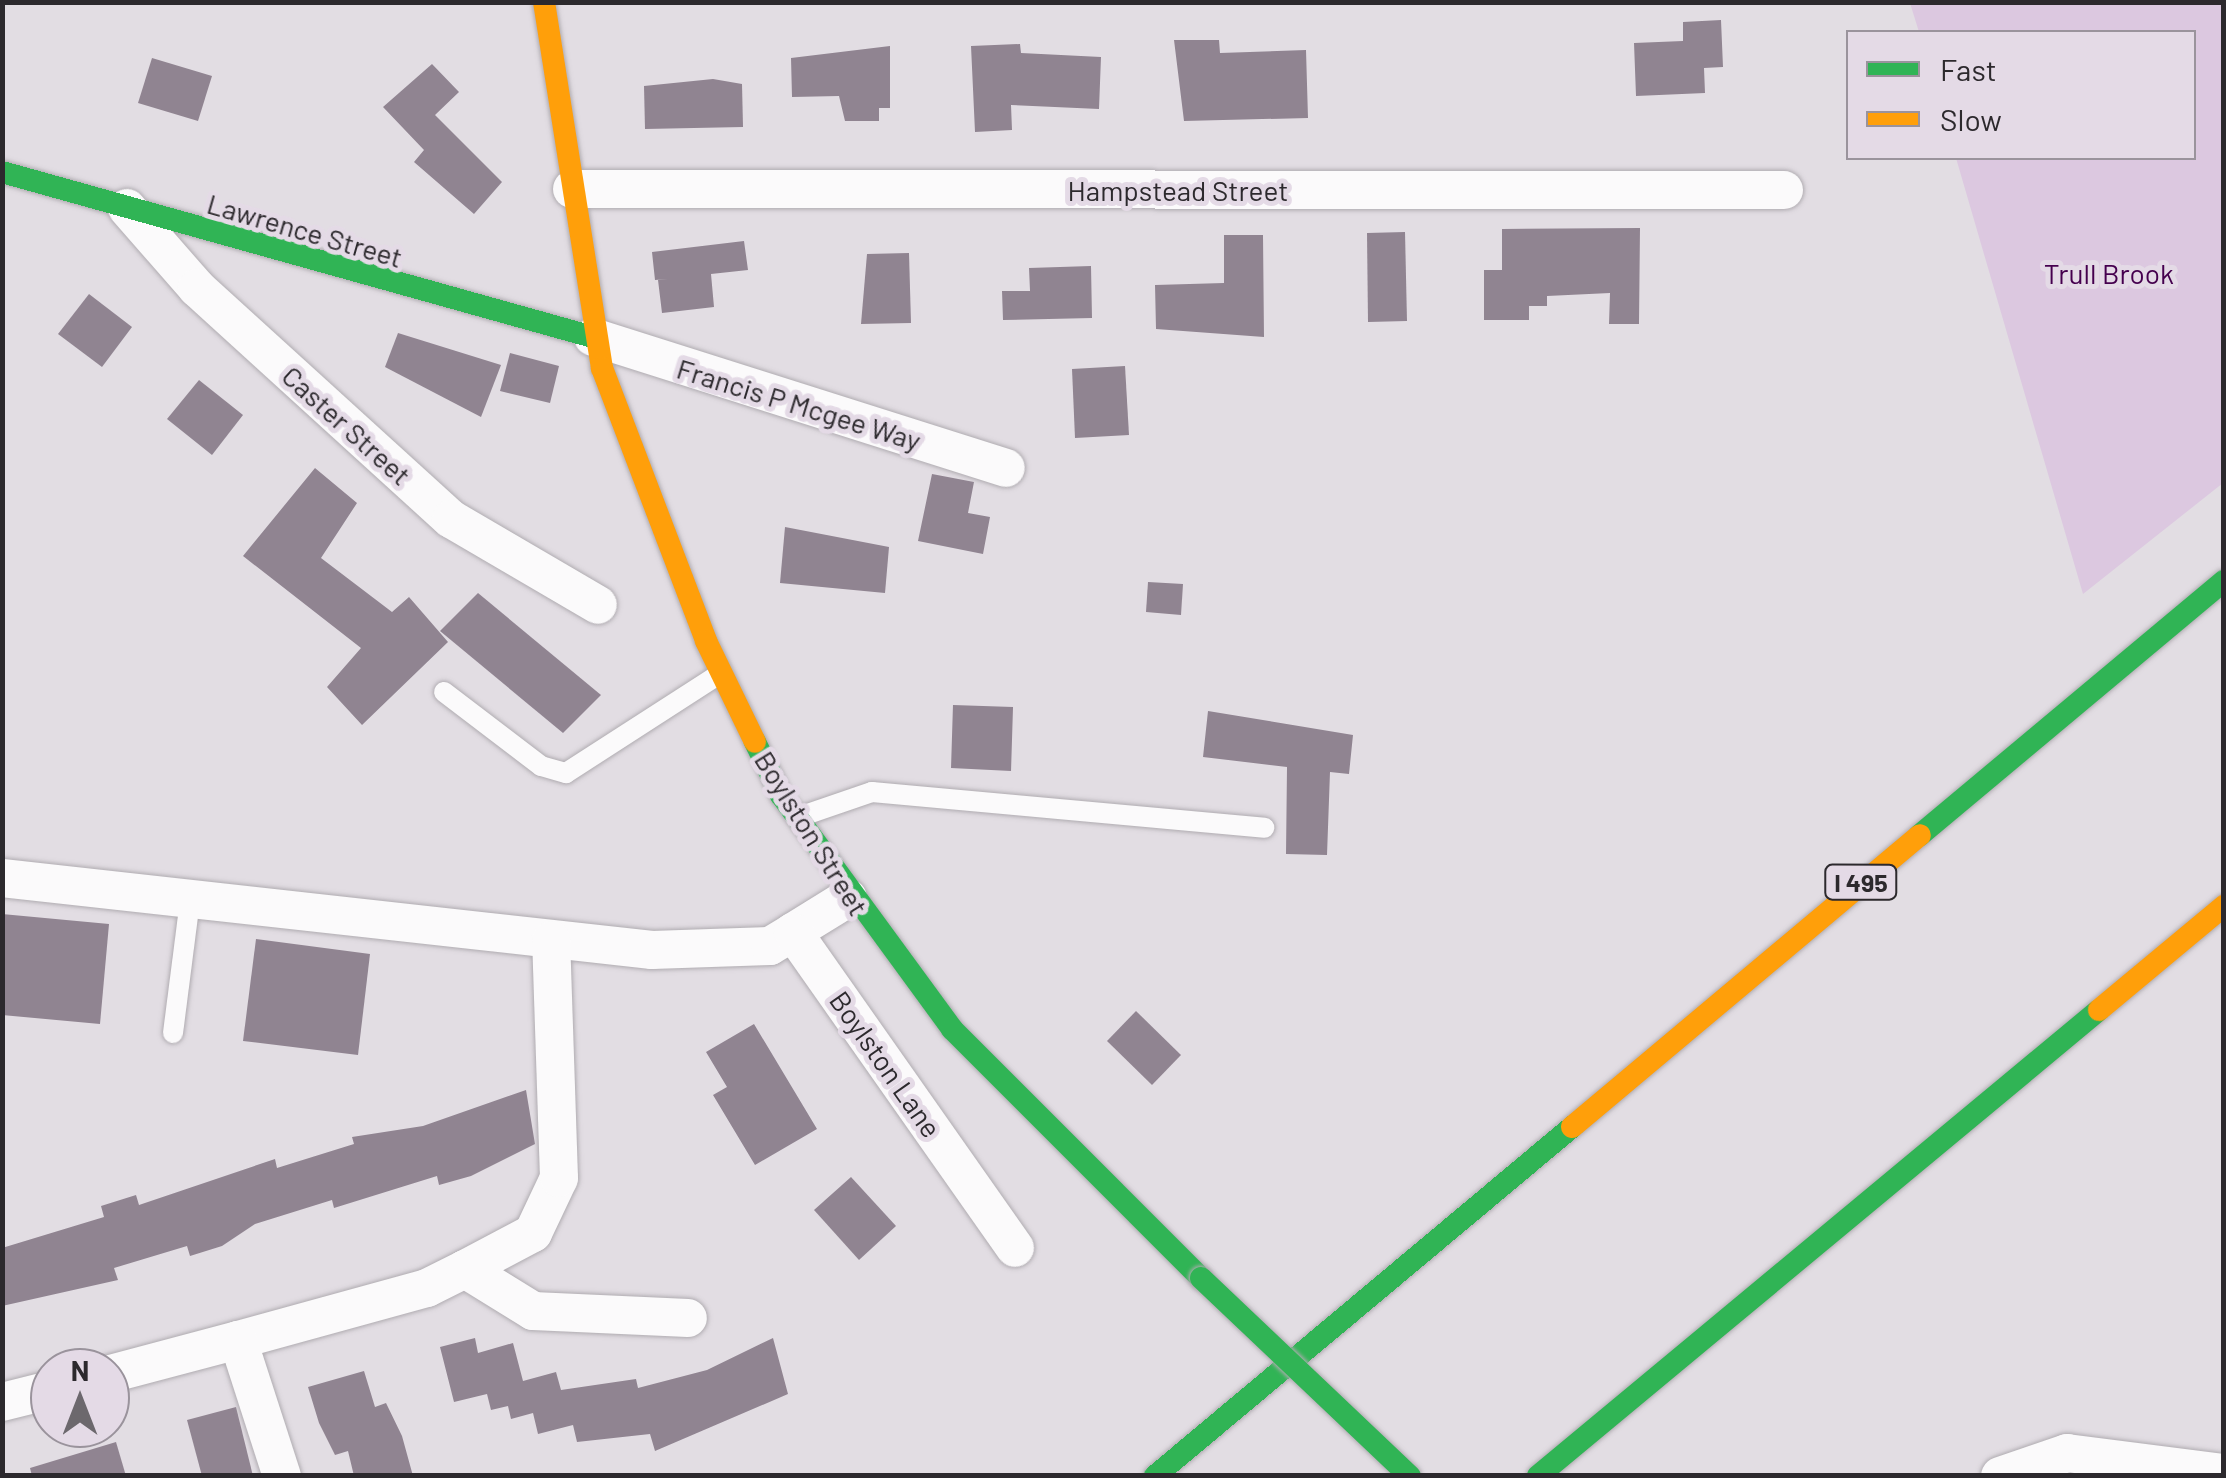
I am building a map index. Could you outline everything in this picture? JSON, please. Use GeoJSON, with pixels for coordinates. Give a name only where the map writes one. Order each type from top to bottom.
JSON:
{"type":"FeatureCollection","features":[{"type":"Feature","properties":{"kind":"main road","name":"Boylston Street"},"geometry":{"type":"LineString","coordinates":[[544,2],[593,337],[721,673],[797,818],[848,898],[952,1029],[1200,1278],[1410,1476]]}},
{"type":"Feature","properties":{"kind":"main road","name":"Lawrence Street"},"geometry":{"type":"LineString","coordinates":[[2,172],[593,337]]}},
{"type":"Feature","properties":{"kind":"main road","name":"I 495"},"geometry":{"type":"LineString","coordinates":[[1155,1476],[2224,581]]}},
{"type":"Feature","properties":{"kind":"main road"},"geometry":{"type":"LineString","coordinates":[[1538,1476],[2224,906]]}},
{"type":"Feature","properties":{"kind":"street","name":"Hampstead Street"},"geometry":{"type":"LineString","coordinates":[[572,190],[1784,190]]}},
{"type":"Feature","properties":{"kind":"street","name":"Caster Street"},"geometry":{"type":"LineString","coordinates":[[127,208],[196,288],[451,519],[598,605]]}},
{"type":"Feature","properties":{"kind":"street","name":"Francis P Mcgee Way"},"geometry":{"type":"LineString","coordinates":[[593,337],[1006,468]]}},
{"type":"Feature","properties":{"kind":"street"},"geometry":{"type":"LineString","coordinates":[[2,878],[551,940],[770,946],[848,898]]}},
{"type":"Feature","properties":{"kind":"street","name":"Boylston Lane"},"geometry":{"type":"LineString","coordinates":[[793,932],[1016,1248]]}},
{"type":"Feature","properties":{"kind":"street"},"geometry":{"type":"LineString","coordinates":[[130,1369],[427,1288],[534,1233],[559,1178],[551,940]]}},
{"type":"Feature","properties":{"kind":"street"},"geometry":{"type":"LineString","coordinates":[[464,1268],[534,1311],[688,1318]]}},
{"type":"Feature","properties":{"kind":"street"},"geometry":{"type":"LineString","coordinates":[[238,1340],[282,1476]]}},
{"type":"Feature","properties":{"kind":"street"},"geometry":{"type":"LineString","coordinates":[[2,1402],[30,1395]]}},
{"type":"Feature","properties":{"kind":"street"},"geometry":{"type":"LineString","coordinates":[[2000,1476],[2068,1453],[2224,1473]]}},
{"type":"Feature","properties":{"kind":"lane"},"geometry":{"type":"LineString","coordinates":[[444,692],[541,766],[566,773],[721,673]]}},
{"type":"Feature","properties":{"kind":"lane"},"geometry":{"type":"LineString","coordinates":[[797,818],[872,792],[1264,828]]}},
{"type":"Feature","properties":{"kind":"lane"},"geometry":{"type":"LineString","coordinates":[[172,1033],[190,900]]}},
{"type":"Feature","properties":{"kind":"green space","name":"Trull Brook"},"geometry":{"type":"Polygon","coordinates":[[[1910,3],[2223,3],[2223,483],[2083,594],[1957,160],[2196,160],[2196,30],[1918,30],[1910,3]]]}},
{"type":"Feature","properties":{"kind":"building"},"geometry":{"type":"Polygon","coordinates":[[[1721,20],[1723,67],[1704,68],[1705,93],[1636,96],[1634,43],[1683,41],[1683,22],[1721,20]]]}},
{"type":"Feature","properties":{"kind":"building"},"geometry":{"type":"Polygon","coordinates":[[[1174,40],[1219,40],[1220,53],[1306,50],[1308,118],[1184,121],[1174,40]]]}},
{"type":"Feature","properties":{"kind":"building"},"geometry":{"type":"Polygon","coordinates":[[[1020,44],[1021,53],[1101,57],[1099,109],[1011,105],[1012,130],[975,132],[971,46],[1020,44]]]}},
{"type":"Feature","properties":{"kind":"building"},"geometry":{"type":"Polygon","coordinates":[[[890,46],[890,108],[879,108],[879,121],[845,121],[839,96],[792,97],[791,58],[890,46]]]}},
{"type":"Feature","properties":{"kind":"building"},"geometry":{"type":"Polygon","coordinates":[[[152,58],[212,76],[198,121],[138,103],[152,58]]]}},
{"type":"Feature","properties":{"kind":"building"},"geometry":{"type":"Polygon","coordinates":[[[432,64],[459,92],[435,115],[502,182],[474,214],[414,162],[424,150],[383,107],[432,64]]]}},
{"type":"Feature","properties":{"kind":"building"},"geometry":{"type":"Polygon","coordinates":[[[713,79],[742,84],[743,127],[645,129],[644,86],[713,79]]]}},
{"type":"Feature","properties":{"kind":"building"},"geometry":{"type":"Polygon","coordinates":[[[1640,228],[1639,324],[1609,324],[1610,293],[1547,296],[1547,306],[1529,306],[1529,320],[1484,320],[1484,270],[1502,270],[1502,229],[1640,228]]]}},
{"type":"Feature","properties":{"kind":"building"},"geometry":{"type":"Polygon","coordinates":[[[1405,232],[1407,321],[1368,322],[1367,233],[1405,232]]]}},
{"type":"Feature","properties":{"kind":"building"},"geometry":{"type":"Polygon","coordinates":[[[1224,235],[1263,235],[1264,337],[1156,329],[1155,285],[1224,283],[1224,235]]]}},
{"type":"Feature","properties":{"kind":"building"},"geometry":{"type":"Polygon","coordinates":[[[744,241],[748,270],[711,274],[714,307],[662,313],[658,280],[668,279],[655,280],[652,252],[744,241]]]}},
{"type":"Feature","properties":{"kind":"building"},"geometry":{"type":"Polygon","coordinates":[[[909,253],[911,323],[861,324],[867,254],[909,253]]]}},
{"type":"Feature","properties":{"kind":"building"},"geometry":{"type":"Polygon","coordinates":[[[1091,266],[1092,318],[1003,320],[1002,291],[1030,291],[1029,268],[1091,266]]]}},
{"type":"Feature","properties":{"kind":"building"},"geometry":{"type":"Polygon","coordinates":[[[89,294],[132,327],[102,367],[58,334],[89,294]]]}},
{"type":"Feature","properties":{"kind":"building"},"geometry":{"type":"Polygon","coordinates":[[[398,333],[501,365],[481,417],[385,367],[398,333]]]}},
{"type":"Feature","properties":{"kind":"building"},"geometry":{"type":"Polygon","coordinates":[[[510,353],[559,366],[550,403],[500,391],[510,353]]]}},
{"type":"Feature","properties":{"kind":"building"},"geometry":{"type":"Polygon","coordinates":[[[1125,366],[1129,435],[1075,438],[1072,369],[1125,366]]]}},
{"type":"Feature","properties":{"kind":"building"},"geometry":{"type":"Polygon","coordinates":[[[199,380],[243,415],[212,455],[167,419],[199,380]]]}},
{"type":"Feature","properties":{"kind":"building"},"geometry":{"type":"Polygon","coordinates":[[[315,468],[357,503],[321,558],[392,612],[409,597],[448,642],[362,725],[327,687],[361,648],[243,556],[315,468]]]}},
{"type":"Feature","properties":{"kind":"building"},"geometry":{"type":"Polygon","coordinates":[[[932,474],[974,482],[968,513],[990,517],[983,554],[918,541],[932,474]]]}},
{"type":"Feature","properties":{"kind":"building"},"geometry":{"type":"Polygon","coordinates":[[[785,527],[889,547],[885,593],[780,583],[785,527]]]}},
{"type":"Feature","properties":{"kind":"building"},"geometry":{"type":"Polygon","coordinates":[[[1148,582],[1183,584],[1181,615],[1146,612],[1148,582]]]}},
{"type":"Feature","properties":{"kind":"building"},"geometry":{"type":"Polygon","coordinates":[[[478,593],[601,695],[563,733],[440,631],[478,593]]]}},
{"type":"Feature","properties":{"kind":"building"},"geometry":{"type":"Polygon","coordinates":[[[953,705],[1013,707],[1011,771],[951,768],[953,705]]]}},
{"type":"Feature","properties":{"kind":"building"},"geometry":{"type":"Polygon","coordinates":[[[1208,711],[1353,735],[1349,774],[1330,772],[1327,855],[1286,854],[1287,767],[1203,757],[1208,711]]]}},
{"type":"Feature","properties":{"kind":"building"},"geometry":{"type":"Polygon","coordinates":[[[2,914],[109,924],[100,1024],[2,1015],[2,914]]]}},
{"type":"Feature","properties":{"kind":"building"},"geometry":{"type":"Polygon","coordinates":[[[256,939],[370,954],[358,1055],[243,1041],[256,939]]]}},
{"type":"Feature","properties":{"kind":"building"},"geometry":{"type":"Polygon","coordinates":[[[1136,1011],[1181,1055],[1152,1085],[1107,1041],[1136,1011]]]}},
{"type":"Feature","properties":{"kind":"building"},"geometry":{"type":"Polygon","coordinates":[[[754,1024],[817,1129],[755,1165],[713,1095],[727,1087],[706,1052],[754,1024]]]}},
{"type":"Feature","properties":{"kind":"building"},"geometry":{"type":"Polygon","coordinates":[[[526,1090],[535,1144],[471,1176],[439,1185],[437,1176],[334,1208],[332,1200],[255,1224],[222,1246],[190,1256],[187,1246],[114,1268],[118,1280],[2,1306],[2,1248],[104,1217],[101,1206],[136,1195],[139,1205],[275,1159],[277,1168],[354,1144],[352,1137],[423,1126],[526,1090]]]}},
{"type":"Feature","properties":{"kind":"building"},"geometry":{"type":"Polygon","coordinates":[[[851,1177],[896,1226],[859,1260],[814,1210],[851,1177]]]}},
{"type":"Feature","properties":{"kind":"building"},"geometry":{"type":"Polygon","coordinates":[[[475,1338],[478,1353],[513,1343],[523,1381],[556,1372],[561,1390],[636,1379],[638,1388],[707,1370],[773,1338],[788,1394],[655,1451],[650,1434],[577,1442],[573,1425],[538,1434],[533,1413],[511,1419],[508,1406],[491,1410],[487,1394],[454,1402],[440,1347],[475,1338]]]}},
{"type":"Feature","properties":{"kind":"building"},"geometry":{"type":"Polygon","coordinates":[[[364,1371],[375,1407],[386,1403],[402,1436],[413,1476],[354,1476],[348,1451],[335,1455],[319,1423],[308,1387],[364,1371]]]}},
{"type":"Feature","properties":{"kind":"building"},"geometry":{"type":"Polygon","coordinates":[[[236,1407],[253,1476],[202,1476],[187,1420],[236,1407]]]}},
{"type":"Feature","properties":{"kind":"building"},"geometry":{"type":"Polygon","coordinates":[[[96,1448],[118,1448],[126,1476],[32,1476],[30,1468],[96,1448]]]}},
{"type":"Feature","properties":{"kind":"traffic: fast"},"geometry":{"type":"LineString","coordinates":[[2,172],[593,337]]}},
{"type":"Feature","properties":{"kind":"traffic: fast"},"geometry":{"type":"LineString","coordinates":[[1920,835],[2224,581]]}},
{"type":"Feature","properties":{"kind":"traffic: fast"},"geometry":{"type":"LineString","coordinates":[[755,742],[781,795],[952,1029],[1201,1278]]}},
{"type":"Feature","properties":{"kind":"traffic: fast"},"geometry":{"type":"LineString","coordinates":[[1538,1476],[2099,1010]]}},
{"type":"Feature","properties":{"kind":"traffic: fast"},"geometry":{"type":"LineString","coordinates":[[1155,1476],[1572,1127]]}},
{"type":"Feature","properties":{"kind":"traffic: fast"},"geometry":{"type":"LineString","coordinates":[[1201,1278],[1410,1476]]}},
{"type":"Feature","properties":{"kind":"traffic: slow"},"geometry":{"type":"LineString","coordinates":[[544,2],[602,368],[706,641],[755,742]]}},
{"type":"Feature","properties":{"kind":"traffic: slow"},"geometry":{"type":"LineString","coordinates":[[1572,1127],[1920,835]]}},
{"type":"Feature","properties":{"kind":"traffic: slow"},"geometry":{"type":"LineString","coordinates":[[2099,1010],[2224,906]]}}]}
